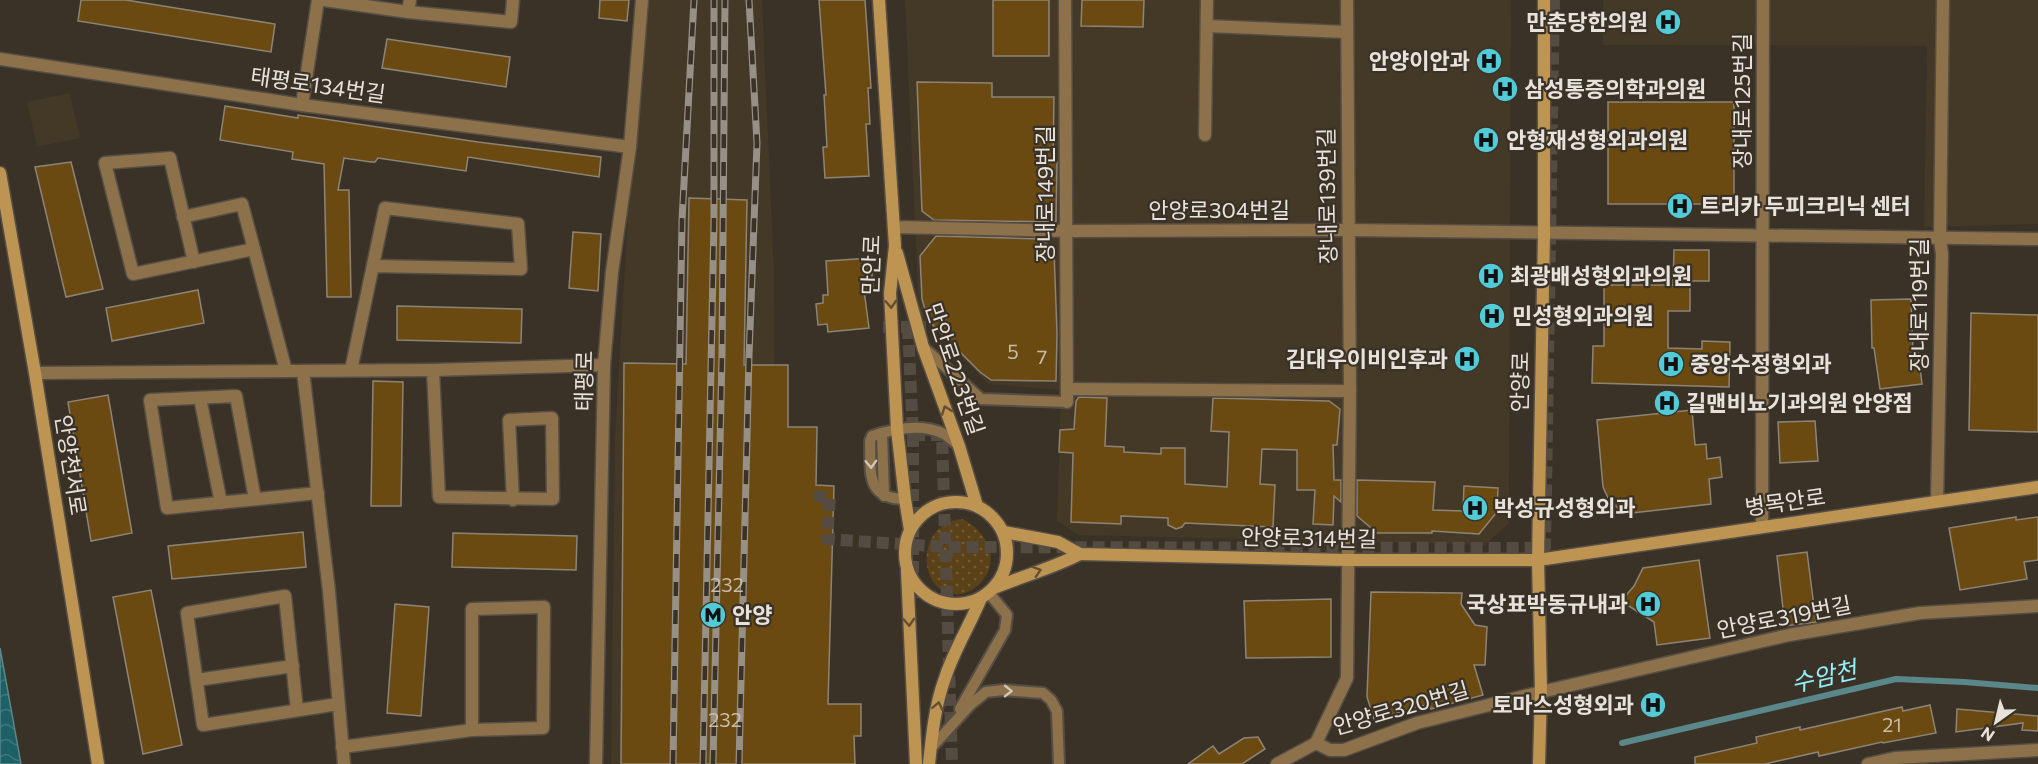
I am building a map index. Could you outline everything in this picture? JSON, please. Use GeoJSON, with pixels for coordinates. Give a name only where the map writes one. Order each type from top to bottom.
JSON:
{"type":"FeatureCollection","features":[{"type":"Feature","properties":{"kind":"street"},"geometry":{"type":"LineString","coordinates":[[302,105],[318,0]]}},
{"type":"Feature","properties":{"kind":"street"},"geometry":{"type":"LineString","coordinates":[[324,0],[409,6],[511,22],[513,0]]}},
{"type":"Feature","properties":{"kind":"street","name":"태평로"},"geometry":{"type":"LineString","coordinates":[[596,764],[604,365],[612,272],[630,147],[642,0]]}},
{"type":"Feature","properties":{"kind":"street","name":"만안로"},"geometry":{"type":"LineString","coordinates":[[879,0],[895,246],[890,293],[897,429],[904,499],[910,530]]}},
{"type":"Feature","properties":{"kind":"street","name":"장내로149번길"},"geometry":{"type":"LineString","coordinates":[[1065,0],[1067,402]]}},
{"type":"Feature","properties":{"kind":"street"},"geometry":{"type":"LineString","coordinates":[[1205,135],[1207,0]]}},
{"type":"Feature","properties":{"kind":"street","name":"장내로139번길"},"geometry":{"type":"LineString","coordinates":[[1316,743],[1347,678],[1350,391],[1347,0]]}},
{"type":"Feature","properties":{"kind":"street","name":"안양로"},"geometry":{"type":"LineString","coordinates":[[1539,764],[1541,692],[1538,560],[1544,233],[1545,0]]}},
{"type":"Feature","properties":{"kind":"street","name":"장내로125번길"},"geometry":{"type":"LineString","coordinates":[[1762,526],[1763,0]]}},
{"type":"Feature","properties":{"kind":"street","name":"장내로119번길"},"geometry":{"type":"LineString","coordinates":[[1937,501],[1942,254],[1940,239],[1943,0]]}},
{"type":"Feature","properties":{"kind":"street"},"geometry":{"type":"LineString","coordinates":[[1207,26],[1346,32]]}},
{"type":"Feature","properties":{"kind":"street","name":"태평로134번길"},"geometry":{"type":"LineString","coordinates":[[0,59],[302,105],[630,147]]}},
{"type":"Feature","properties":{"kind":"street"},"geometry":{"type":"LineString","coordinates":[[194,262],[170,158],[105,163],[133,274],[194,262],[254,249]]}},
{"type":"Feature","properties":{"kind":"street","name":"안양천서로"},"geometry":{"type":"LineString","coordinates":[[0,173],[35,373],[98,764]]}},
{"type":"Feature","properties":{"kind":"street"},"geometry":{"type":"LineString","coordinates":[[183,217],[242,204],[286,371]]}},
{"type":"Feature","properties":{"kind":"street"},"geometry":{"type":"LineString","coordinates":[[351,370],[385,208],[518,224],[521,269],[373,266]]}},
{"type":"Feature","properties":{"kind":"street","name":"안양로304번길"},"geometry":{"type":"LineString","coordinates":[[894,226],[1067,231],[1349,230],[2038,239]]}},
{"type":"Feature","properties":{"kind":"street","name":"만안로223번길"},"geometry":{"type":"LineString","coordinates":[[895,246],[923,347],[959,446],[977,506]]}},
{"type":"Feature","properties":{"kind":"street"},"geometry":{"type":"LineString","coordinates":[[35,373],[433,370],[604,365]]}},
{"type":"Feature","properties":{"kind":"street"},"geometry":{"type":"LineString","coordinates":[[433,370],[439,497],[513,500],[553,499],[552,418],[509,420],[513,500]]}},
{"type":"Feature","properties":{"kind":"street"},"geometry":{"type":"LineString","coordinates":[[303,371],[329,591],[344,764]]}},
{"type":"Feature","properties":{"kind":"street"},"geometry":{"type":"LineString","coordinates":[[1068,388],[1350,391]]}},
{"type":"Feature","properties":{"kind":"street"},"geometry":{"type":"LineString","coordinates":[[255,499],[236,396],[150,400],[168,508],[318,493]]}},
{"type":"Feature","properties":{"kind":"street"},"geometry":{"type":"LineString","coordinates":[[200,398],[221,503]]}},
{"type":"Feature","properties":{"kind":"street","name":"병목안로"},"geometry":{"type":"LineString","coordinates":[[1538,560],[2038,487]]}},
{"type":"Feature","properties":{"kind":"street"},"geometry":{"type":"LineString","coordinates":[[916,764],[906,541],[910,530],[922,514],[939,504],[958,501],[977,506],[997,521],[1004,532],[1008,552],[1005,571],[988,593],[956,649],[944,680],[928,764]]}},
{"type":"Feature","properties":{"kind":"street"},"geometry":{"type":"LineString","coordinates":[[1004,532],[1058,542],[1080,554]]}},
{"type":"Feature","properties":{"kind":"street"},"geometry":{"type":"LineString","coordinates":[[906,564],[914,581],[927,595],[944,603],[963,604],[1080,554]]}},
{"type":"Feature","properties":{"kind":"street","name":"안양로314번길"},"geometry":{"type":"LineString","coordinates":[[1080,554],[1347,560],[1538,560]]}},
{"type":"Feature","properties":{"kind":"street"},"geometry":{"type":"LineString","coordinates":[[297,710],[285,596],[188,613],[203,725],[338,704]]}},
{"type":"Feature","properties":{"kind":"street","name":"안양로319번길"},"geometry":{"type":"LineString","coordinates":[[1541,692],[1789,635],[1920,613],[2038,606]]}},
{"type":"Feature","properties":{"kind":"street"},"geometry":{"type":"LineString","coordinates":[[342,747],[472,730],[543,728],[544,607],[472,609],[472,730]]}},
{"type":"Feature","properties":{"kind":"street"},"geometry":{"type":"LineString","coordinates":[[197,680],[293,666]]}},
{"type":"Feature","properties":{"kind":"street","name":"안양로320번길"},"geometry":{"type":"LineString","coordinates":[[1277,764],[1316,743],[1330,750],[1344,750],[1417,723],[1541,692]]}},
{"type":"Feature","properties":{"kind":"street"},"geometry":{"type":"LineString","coordinates":[[1868,764],[1895,758],[2038,750]]}},
{"type":"Feature","properties":{"kind":"lane"},"geometry":{"type":"LineString","coordinates":[[923,347],[981,399],[1067,402]]}},
{"type":"Feature","properties":{"kind":"lane"},"geometry":{"type":"LineString","coordinates":[[904,499],[891,499],[884,496],[878,492],[872,482],[870,441],[872,436],[897,429],[924,429],[943,433],[959,446]]}},
{"type":"Feature","properties":{"kind":"lane"},"geometry":{"type":"LineString","coordinates":[[951,725],[1005,630],[1007,615],[988,593]]}},
{"type":"Feature","properties":{"kind":"lane"},"geometry":{"type":"LineString","coordinates":[[931,748],[951,725],[986,692],[1003,690],[1043,693],[1051,700],[1057,711],[1059,764]]}},
{"type":"Feature","properties":{"kind":"shaded area"},"geometry":{"type":"Polygon","coordinates":[[[645,0],[762,0],[774,271],[776,764],[611,764],[615,437],[635,96],[645,0]]]}},
{"type":"Feature","properties":{"kind":"shaded area"},"geometry":{"type":"Polygon","coordinates":[[[905,0],[1511,0],[1509,523],[1485,545],[1079,535],[1057,521],[1061,390],[988,384],[919,313],[905,0]]]}},
{"type":"Feature","properties":{"kind":"shaded area"},"geometry":{"type":"Polygon","coordinates":[[[1603,0],[2038,0],[2038,224],[1924,227],[1927,46],[1603,45],[1603,0]]]}},
{"type":"Feature","properties":{"kind":"shaded area"},"geometry":{"type":"Polygon","coordinates":[[[70,93],[80,138],[37,147],[27,102],[70,93]]]}},
{"type":"Feature","properties":{"kind":"shaded area"},"geometry":{"type":"Polygon","coordinates":[[[962,519],[977,530],[988,544],[991,562],[984,579],[974,589],[961,594],[946,592],[936,585],[929,574],[927,560],[929,546],[935,533],[946,524],[962,519]]]}},
{"type":"Feature","properties":{"kind":"water"},"geometry":{"type":"Polygon","coordinates":[[[0,648],[21,764],[0,764],[0,648]]]}},
{"type":"Feature","properties":{"kind":"building"},"geometry":{"type":"Polygon","coordinates":[[[81,0],[126,0],[275,24],[271,52],[78,21],[81,0]]]}},
{"type":"Feature","properties":{"kind":"building"},"geometry":{"type":"Polygon","coordinates":[[[600,0],[629,0],[627,21],[599,18],[600,0]]]}},
{"type":"Feature","properties":{"kind":"building"},"geometry":{"type":"Polygon","coordinates":[[[819,0],[865,0],[871,88],[868,88],[870,124],[866,124],[869,176],[825,178],[823,147],[827,147],[824,95],[826,95],[819,0]]]}},
{"type":"Feature","properties":{"kind":"building"},"geometry":{"type":"Polygon","coordinates":[[[993,0],[1049,0],[1049,56],[993,56],[993,0]]]}},
{"type":"Feature","properties":{"kind":"building"},"geometry":{"type":"Polygon","coordinates":[[[1082,0],[1144,0],[1143,27],[1081,26],[1082,0]]]}},
{"type":"Feature","properties":{"kind":"building"},"geometry":{"type":"Polygon","coordinates":[[[387,39],[510,57],[506,87],[382,68],[387,39]]]}},
{"type":"Feature","properties":{"kind":"building"},"geometry":{"type":"Polygon","coordinates":[[[917,82],[992,83],[992,97],[1054,97],[1053,162],[1057,162],[1056,222],[934,220],[922,211],[917,82]]]}},
{"type":"Feature","properties":{"kind":"building"},"geometry":{"type":"Polygon","coordinates":[[[1608,102],[1734,102],[1734,204],[1608,204],[1608,102]]]}},
{"type":"Feature","properties":{"kind":"building"},"geometry":{"type":"Polygon","coordinates":[[[225,106],[298,118],[298,115],[478,142],[601,157],[599,177],[468,157],[466,171],[378,158],[375,162],[371,162],[344,158],[338,190],[349,190],[351,297],[327,297],[324,164],[292,159],[293,152],[220,140],[225,106]]]}},
{"type":"Feature","properties":{"kind":"building"},"geometry":{"type":"Polygon","coordinates":[[[71,162],[103,289],[66,297],[35,167],[71,162]]]}},
{"type":"Feature","properties":{"kind":"building"},"geometry":{"type":"Polygon","coordinates":[[[689,198],[747,200],[744,365],[788,365],[788,427],[817,427],[816,485],[834,486],[828,704],[861,704],[861,736],[854,736],[855,764],[621,764],[624,363],[686,364],[689,198]]]}},
{"type":"Feature","properties":{"kind":"building"},"geometry":{"type":"Polygon","coordinates":[[[573,232],[601,234],[598,291],[569,288],[573,232]]]}},
{"type":"Feature","properties":{"kind":"building"},"geometry":{"type":"Polygon","coordinates":[[[936,236],[1041,239],[1054,250],[1056,381],[991,380],[928,320],[922,299],[920,256],[936,236]]]}},
{"type":"Feature","properties":{"kind":"building"},"geometry":{"type":"Polygon","coordinates":[[[1674,250],[1709,250],[1709,281],[1690,281],[1690,311],[1668,311],[1668,348],[1702,349],[1702,341],[1730,342],[1729,387],[1592,383],[1593,346],[1604,346],[1604,285],[1673,285],[1674,250]]]}},
{"type":"Feature","properties":{"kind":"building"},"geometry":{"type":"Polygon","coordinates":[[[871,258],[873,290],[864,290],[869,328],[828,332],[827,324],[818,325],[816,304],[823,303],[823,295],[828,295],[826,261],[871,258]]]}},
{"type":"Feature","properties":{"kind":"building"},"geometry":{"type":"Polygon","coordinates":[[[198,290],[204,323],[112,341],[106,308],[198,290]]]}},
{"type":"Feature","properties":{"kind":"building"},"geometry":{"type":"Polygon","coordinates":[[[1911,299],[1913,352],[1918,352],[1922,384],[1880,389],[1874,348],[1872,348],[1871,300],[1911,299]]]}},
{"type":"Feature","properties":{"kind":"building"},"geometry":{"type":"Polygon","coordinates":[[[397,306],[522,309],[521,343],[397,340],[397,306]]]}},
{"type":"Feature","properties":{"kind":"building"},"geometry":{"type":"Polygon","coordinates":[[[1971,313],[2038,315],[2038,432],[1969,430],[1971,313]]]}},
{"type":"Feature","properties":{"kind":"building"},"geometry":{"type":"Polygon","coordinates":[[[373,381],[403,382],[401,506],[371,506],[373,381]]]}},
{"type":"Feature","properties":{"kind":"building"},"geometry":{"type":"Polygon","coordinates":[[[108,395],[132,533],[91,541],[68,402],[108,395]]]}},
{"type":"Feature","properties":{"kind":"building"},"geometry":{"type":"Polygon","coordinates":[[[1079,397],[1107,398],[1105,446],[1124,447],[1124,452],[1161,454],[1161,448],[1185,448],[1185,484],[1227,487],[1229,432],[1211,431],[1213,398],[1329,401],[1340,409],[1337,445],[1333,445],[1334,480],[1341,480],[1341,502],[1334,496],[1333,525],[1313,524],[1315,490],[1297,490],[1297,450],[1262,449],[1260,484],[1275,485],[1273,527],[1185,523],[1176,529],[1168,525],[1168,518],[1121,516],[1121,524],[1071,522],[1073,453],[1059,452],[1060,430],[1074,429],[1076,401],[1079,397]]]}},
{"type":"Feature","properties":{"kind":"building"},"geometry":{"type":"Polygon","coordinates":[[[1692,410],[1695,445],[1706,444],[1707,459],[1720,457],[1722,477],[1709,479],[1711,504],[1632,513],[1618,508],[1609,500],[1603,487],[1597,420],[1692,410]]]}},
{"type":"Feature","properties":{"kind":"building"},"geometry":{"type":"Polygon","coordinates":[[[1815,421],[1818,461],[1780,463],[1778,422],[1815,421]]]}},
{"type":"Feature","properties":{"kind":"building"},"geometry":{"type":"Polygon","coordinates":[[[1357,480],[1435,482],[1433,510],[1463,511],[1464,486],[1498,488],[1497,512],[1479,534],[1432,531],[1432,533],[1377,533],[1357,516],[1357,480]]]}},
{"type":"Feature","properties":{"kind":"building"},"geometry":{"type":"Polygon","coordinates":[[[2016,517],[2016,520],[2038,517],[2038,560],[2024,562],[2027,579],[1960,590],[1949,528],[2016,517]]]}},
{"type":"Feature","properties":{"kind":"building"},"geometry":{"type":"Polygon","coordinates":[[[303,532],[306,567],[172,579],[168,546],[303,532]]]}},
{"type":"Feature","properties":{"kind":"building"},"geometry":{"type":"Polygon","coordinates":[[[453,533],[577,536],[576,570],[452,567],[453,533]]]}},
{"type":"Feature","properties":{"kind":"building"},"geometry":{"type":"Polygon","coordinates":[[[1807,552],[1816,622],[1785,626],[1777,556],[1807,552]]]}},
{"type":"Feature","properties":{"kind":"building"},"geometry":{"type":"Polygon","coordinates":[[[1699,560],[1710,638],[1657,645],[1654,622],[1621,601],[1634,586],[1643,568],[1699,560]]]}},
{"type":"Feature","properties":{"kind":"building"},"geometry":{"type":"Polygon","coordinates":[[[151,590],[182,745],[143,754],[113,597],[151,590]]]}},
{"type":"Feature","properties":{"kind":"building"},"geometry":{"type":"Polygon","coordinates":[[[1371,592],[1462,593],[1461,604],[1475,625],[1487,627],[1485,665],[1474,665],[1483,695],[1431,709],[1430,704],[1374,719],[1367,697],[1371,592]]]}},
{"type":"Feature","properties":{"kind":"building"},"geometry":{"type":"Polygon","coordinates":[[[1331,599],[1331,657],[1246,658],[1244,601],[1331,599]]]}},
{"type":"Feature","properties":{"kind":"building"},"geometry":{"type":"Polygon","coordinates":[[[395,604],[429,607],[421,716],[387,713],[395,604]]]}},
{"type":"Feature","properties":{"kind":"building"},"geometry":{"type":"Polygon","coordinates":[[[1930,705],[1936,733],[1819,756],[1818,752],[1765,764],[1695,764],[1695,757],[1757,743],[1756,737],[1800,727],[1800,730],[1902,707],[1903,711],[1930,705]]]}},
{"type":"Feature","properties":{"kind":"building"},"geometry":{"type":"Polygon","coordinates":[[[1957,709],[2038,716],[2038,731],[2022,730],[2023,723],[1956,732],[1957,709]]]}},
{"type":"Feature","properties":{"kind":"building"},"geometry":{"type":"Polygon","coordinates":[[[1258,737],[1265,749],[1242,764],[1188,764],[1213,746],[1219,754],[1244,738],[1258,737]]]}},
{"type":"Feature","properties":{"kind":"waterway","name":"수암천"},"geometry":{"type":"LineString","coordinates":[[1622,743],[1896,679],[2038,688]]}},
{"type":"Feature","properties":{"kind":"tunnel"},"geometry":{"type":"LineString","coordinates":[[814,496],[830,497],[827,539],[945,547],[1545,548],[1554,0]]}},
{"type":"Feature","properties":{"kind":"tunnel"},"geometry":{"type":"LineString","coordinates":[[883,327],[926,327]]}},
{"type":"Feature","properties":{"kind":"tunnel"},"geometry":{"type":"LineString","coordinates":[[908,327],[913,435],[913,598]]}},
{"type":"Feature","properties":{"kind":"tunnel"},"geometry":{"type":"LineString","coordinates":[[913,435],[942,435],[952,764]]}},
{"type":"Feature","properties":{"kind":"railway"},"geometry":{"type":"LineString","coordinates":[[673,764],[682,220],[694,0]]}},
{"type":"Feature","properties":{"kind":"railway"},"geometry":{"type":"LineString","coordinates":[[703,764],[714,219],[714,0]]}},
{"type":"Feature","properties":{"kind":"railway"},"geometry":{"type":"LineString","coordinates":[[713,764],[722,355],[725,0]]}},
{"type":"Feature","properties":{"kind":"railway"},"geometry":{"type":"LineString","coordinates":[[739,764],[749,356],[757,143],[749,0]]}},
{"type":"Feature","properties":{"kind":"place","name":"만춘당한의원"},"geometry":{"type":"Point","coordinates":[1668,22]}},
{"type":"Feature","properties":{"kind":"place","name":"안양이안과"},"geometry":{"type":"Point","coordinates":[1489,61]}},
{"type":"Feature","properties":{"kind":"place","name":"삼성통증의학과의원"},"geometry":{"type":"Point","coordinates":[1505,89]}},
{"type":"Feature","properties":{"kind":"place","name":"안형재성형외과의원"},"geometry":{"type":"Point","coordinates":[1486,140]}},
{"type":"Feature","properties":{"kind":"place","name":"트리카 두피크리닉 센터"},"geometry":{"type":"Point","coordinates":[1680,206]}},
{"type":"Feature","properties":{"kind":"place","name":"최광배성형외과의원"},"geometry":{"type":"Point","coordinates":[1491,276]}},
{"type":"Feature","properties":{"kind":"place","name":"민성형외과의원"},"geometry":{"type":"Point","coordinates":[1492,316]}},
{"type":"Feature","properties":{"kind":"place","name":"김대우이비인후과"},"geometry":{"type":"Point","coordinates":[1467,359]}},
{"type":"Feature","properties":{"kind":"place","name":"중앙수정형외과"},"geometry":{"type":"Point","coordinates":[1671,364]}},
{"type":"Feature","properties":{"kind":"place","name":"길맨비뇨기과의원 안양점"},"geometry":{"type":"Point","coordinates":[1667,403]}},
{"type":"Feature","properties":{"kind":"place","name":"박성규성형외과"},"geometry":{"type":"Point","coordinates":[1475,508]}},
{"type":"Feature","properties":{"kind":"place","name":"국상표박동규내과"},"geometry":{"type":"Point","coordinates":[1648,604]}},
{"type":"Feature","properties":{"kind":"place","name":"안양"},"geometry":{"type":"Point","coordinates":[713,615]}},
{"type":"Feature","properties":{"kind":"place","name":"토마스성형외과"},"geometry":{"type":"Point","coordinates":[1653,705]}}]}
